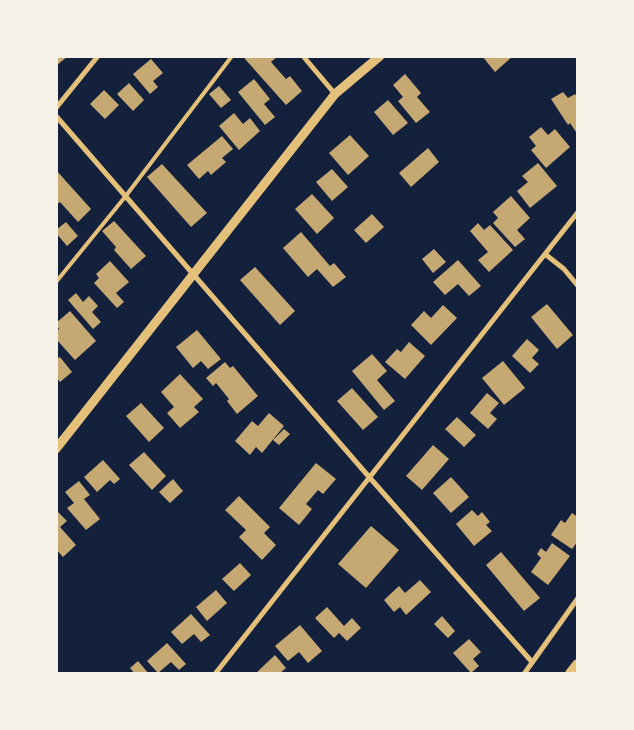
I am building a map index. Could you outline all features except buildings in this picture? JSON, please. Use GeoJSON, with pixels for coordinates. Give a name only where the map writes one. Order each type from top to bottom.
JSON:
{"type":"FeatureCollection","features":[{"type":"Feature","properties":{"kind":"main road"},"geometry":{"type":"LineString","coordinates":[[571,674],[578,665]]}},
{"type":"Feature","properties":{"kind":"street"},"geometry":{"type":"LineString","coordinates":[[56,108],[98,56]]}},
{"type":"Feature","properties":{"kind":"street"},"geometry":{"type":"LineString","coordinates":[[303,56],[335,94]]}},
{"type":"Feature","properties":{"kind":"street"},"geometry":{"type":"LineString","coordinates":[[56,449],[335,94],[380,56]]}},
{"type":"Feature","properties":{"kind":"street"},"geometry":{"type":"LineString","coordinates":[[56,116],[532,662]]}},
{"type":"Feature","properties":{"kind":"street"},"geometry":{"type":"LineString","coordinates":[[215,674],[578,212]]}},
{"type":"Feature","properties":{"kind":"street"},"geometry":{"type":"LineString","coordinates":[[545,254],[564,269],[578,286]]}},
{"type":"Feature","properties":{"kind":"street"},"geometry":{"type":"LineString","coordinates":[[524,674],[578,598]]}},
{"type":"Feature","properties":{"kind":"lane"},"geometry":{"type":"LineString","coordinates":[[56,282],[125,197],[232,56]]}}]}
